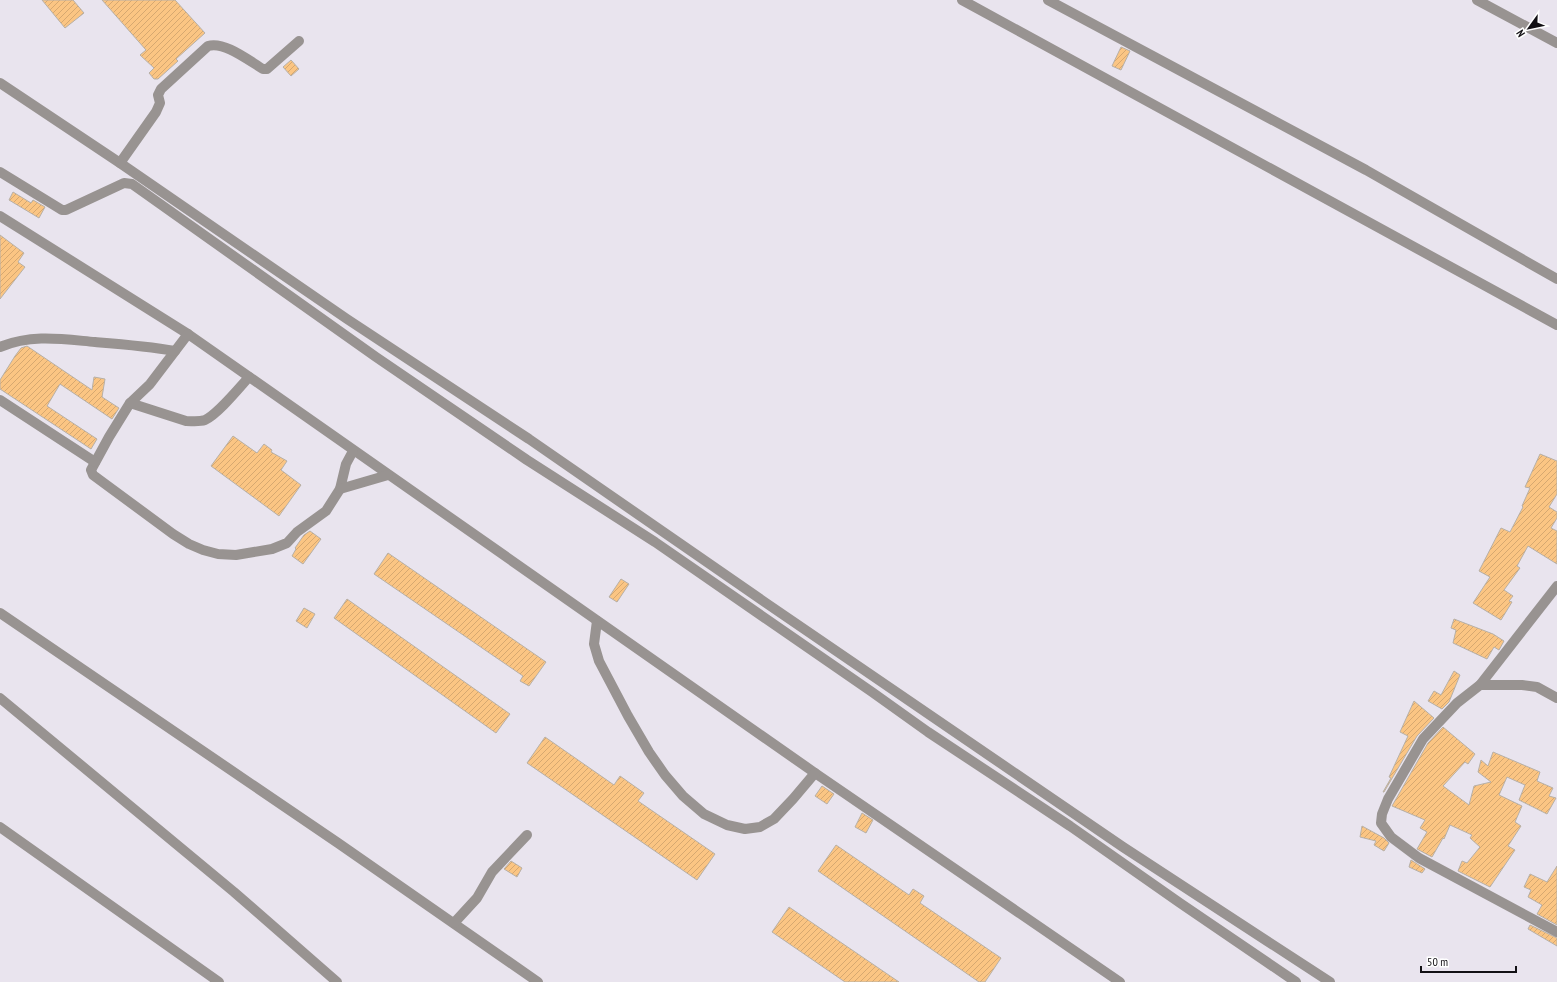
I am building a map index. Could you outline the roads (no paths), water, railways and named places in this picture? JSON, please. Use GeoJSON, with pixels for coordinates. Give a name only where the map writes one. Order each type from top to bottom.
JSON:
{"type":"FeatureCollection","features":[{"type":"Feature","properties":{"kind":"street"},"geometry":{"type":"LineString","coordinates":[[962,0],[1557,325]]}},
{"type":"Feature","properties":{"kind":"street"},"geometry":{"type":"LineString","coordinates":[[1048,0],[1366,170],[1557,279]]}},
{"type":"Feature","properties":{"kind":"street"},"geometry":{"type":"LineString","coordinates":[[1477,0],[1557,42]]}},
{"type":"Feature","properties":{"kind":"street"},"geometry":{"type":"LineString","coordinates":[[120,163],[156,112],[160,103],[158,95],[161,89],[208,46],[215,44],[226,48],[262,69],[267,69],[299,41]]}},
{"type":"Feature","properties":{"kind":"street"},"geometry":{"type":"LineString","coordinates":[[0,83],[120,163],[347,320],[529,439],[766,604],[1123,847],[1330,982]]}},
{"type":"Feature","properties":{"kind":"street"},"geometry":{"type":"LineString","coordinates":[[0,172],[62,210],[66,210],[124,183],[132,184],[389,366],[527,460],[655,542],[928,732],[1070,826],[1296,982]]}},
{"type":"Feature","properties":{"kind":"street"},"geometry":{"type":"LineString","coordinates":[[0,216],[188,334],[198,343],[249,377],[815,773],[1120,982]]}},
{"type":"Feature","properties":{"kind":"street"},"geometry":{"type":"LineString","coordinates":[[188,334],[150,384],[130,403],[91,470],[93,475],[173,534],[202,550],[218,554],[236,555],[256,553],[287,543],[297,532],[326,511],[340,489],[346,464],[353,451]]}},
{"type":"Feature","properties":{"kind":"street"},"geometry":{"type":"LineString","coordinates":[[0,347],[9,343],[38,337],[175,350]]}},
{"type":"Feature","properties":{"kind":"street"},"geometry":{"type":"LineString","coordinates":[[130,403],[186,421],[195,422],[212,416],[249,377]]}},
{"type":"Feature","properties":{"kind":"street"},"geometry":{"type":"LineString","coordinates":[[0,400],[95,462]]}},
{"type":"Feature","properties":{"kind":"street"},"geometry":{"type":"LineString","coordinates":[[340,489],[388,475]]}},
{"type":"Feature","properties":{"kind":"street"},"geometry":{"type":"LineString","coordinates":[[1557,586],[1480,685],[1456,703],[1423,740],[1388,799],[1382,814],[1381,823],[1391,837],[1419,858],[1557,932]]}},
{"type":"Feature","properties":{"kind":"street"},"geometry":{"type":"LineString","coordinates":[[0,612],[538,982]]}},
{"type":"Feature","properties":{"kind":"street"},"geometry":{"type":"LineString","coordinates":[[597,621],[594,644],[599,661],[628,716],[649,752],[665,775],[683,796],[704,814],[727,825],[746,829],[760,827],[774,819],[793,800],[815,773]]}},
{"type":"Feature","properties":{"kind":"street"},"geometry":{"type":"LineString","coordinates":[[1480,685],[1522,685],[1537,687],[1557,698]]}},
{"type":"Feature","properties":{"kind":"street"},"geometry":{"type":"LineString","coordinates":[[0,698],[234,892],[337,982]]}},
{"type":"Feature","properties":{"kind":"street"},"geometry":{"type":"LineString","coordinates":[[0,827],[219,982]]}},
{"type":"Feature","properties":{"kind":"street"},"geometry":{"type":"LineString","coordinates":[[454,923],[477,898],[492,872],[527,835]]}}]}
